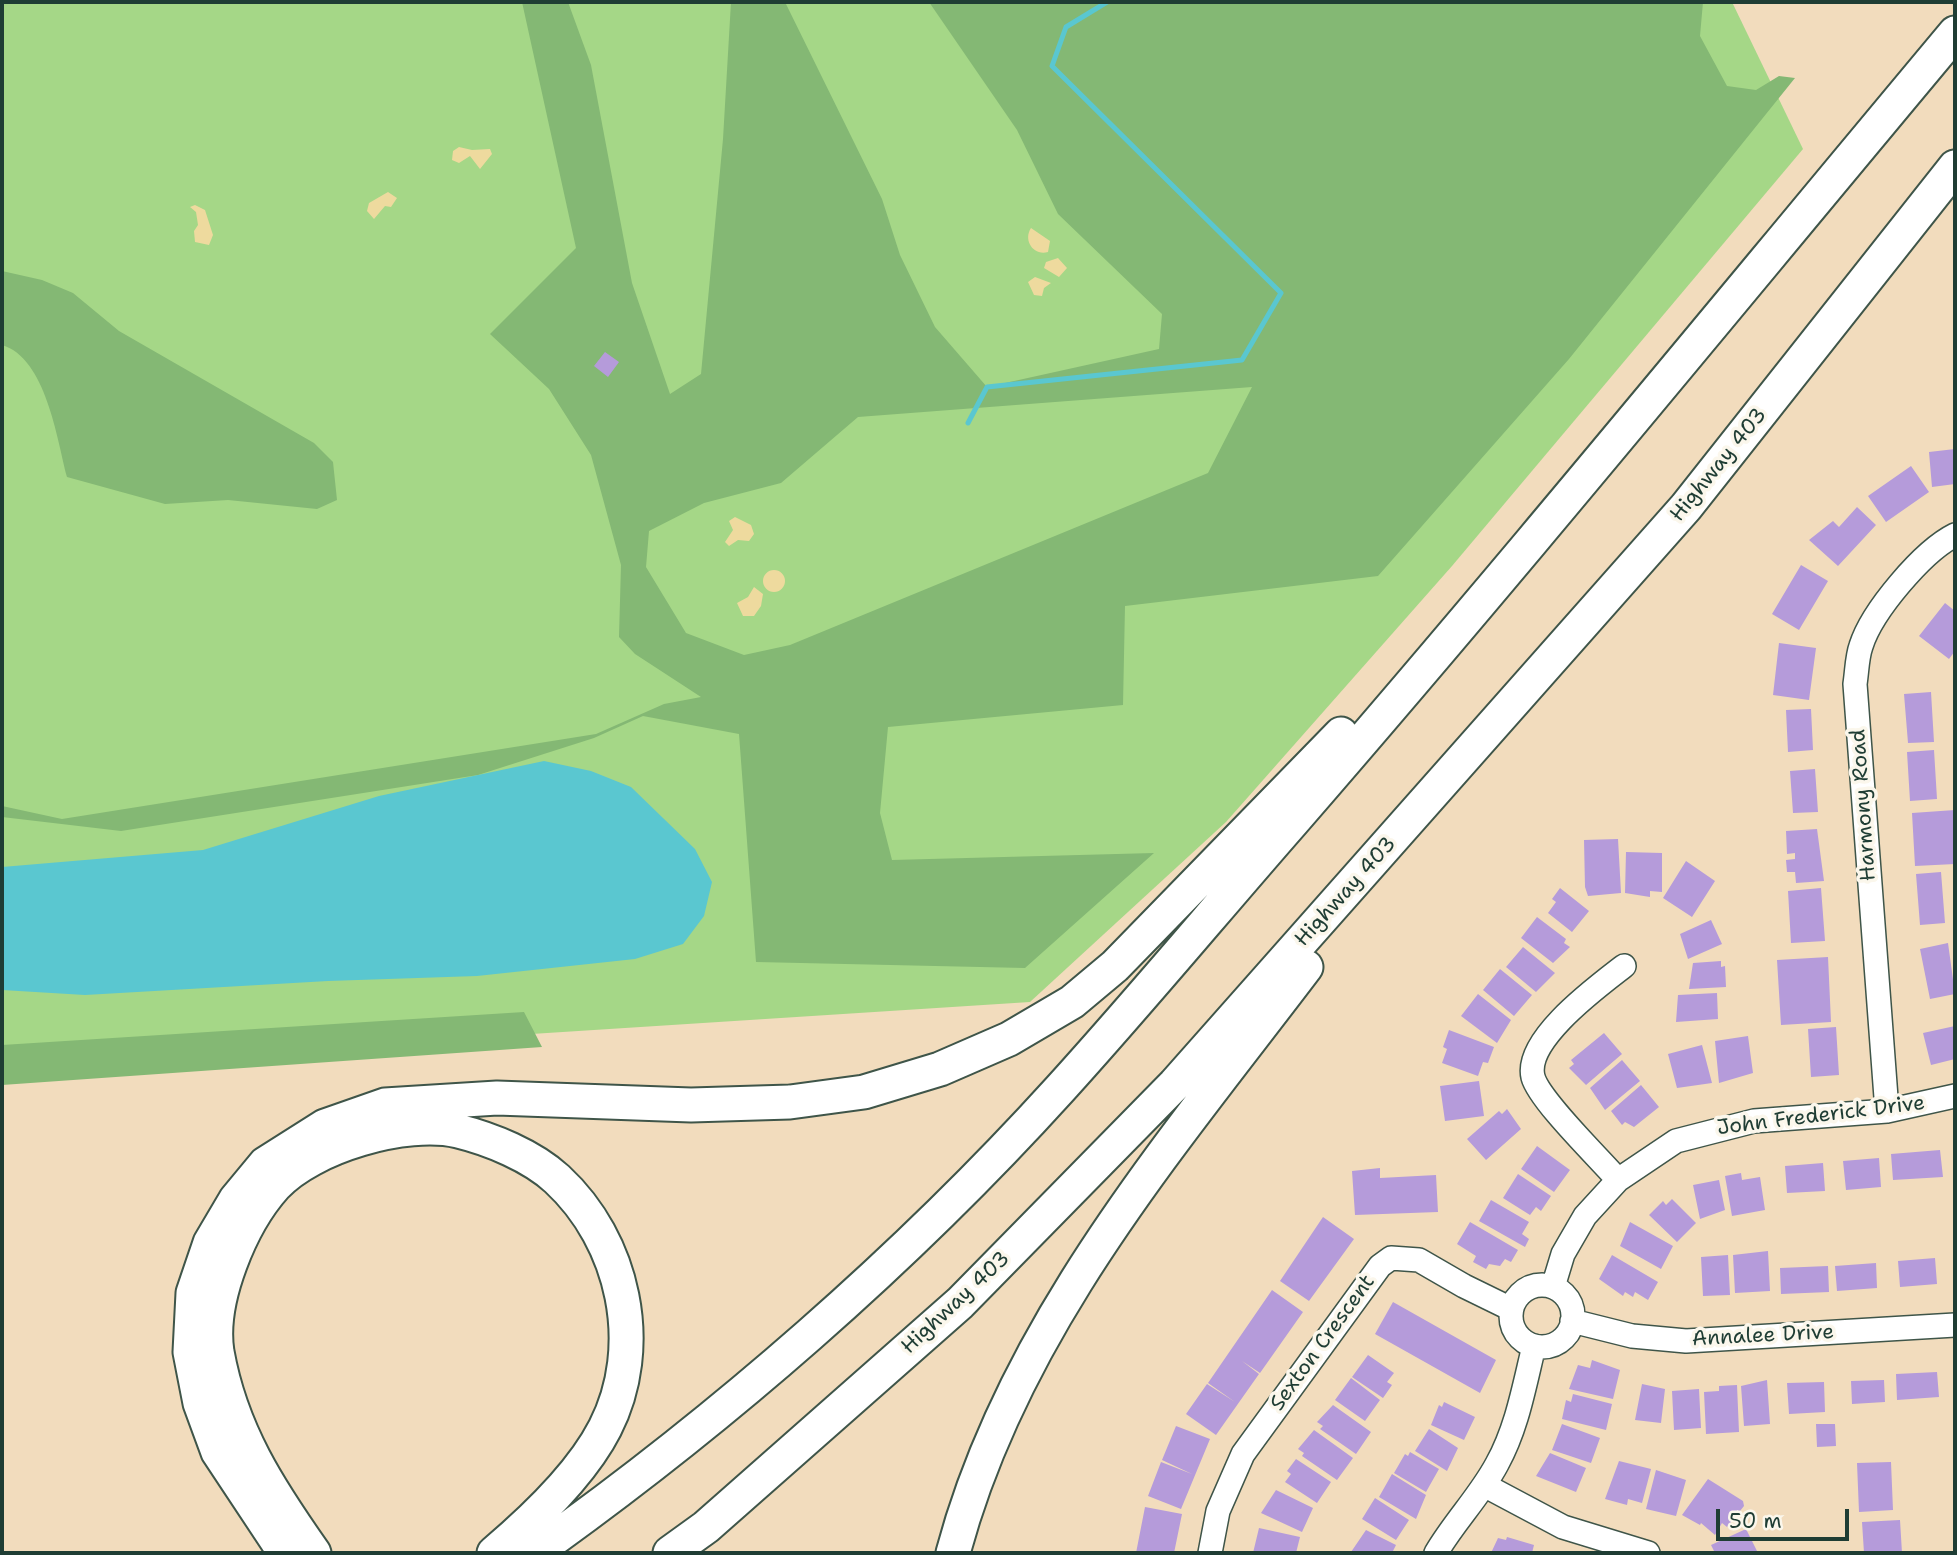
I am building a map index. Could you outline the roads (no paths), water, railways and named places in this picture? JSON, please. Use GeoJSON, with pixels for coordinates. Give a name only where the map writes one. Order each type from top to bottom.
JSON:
{"type":"FeatureCollection","features":[{"type":"Feature","properties":{"kind":"highway"},"geometry":{"type":"LineString","coordinates":[[534,1553],[610,1499],[789,1351],[923,1229],[1058,1091],[1477,609],[1955,33]]}},
{"type":"Feature","properties":{"kind":"highway","name":"Highway 403"},"geometry":{"type":"LineString","coordinates":[[670,1553],[706,1527],[960,1303],[1175,1084],[1686,507],[1955,167]]}},
{"type":"Feature","properties":{"kind":"highway"},"geometry":{"type":"LineString","coordinates":[[285,1553],[218,1452],[200,1404],[190,1352],[193,1293],[210,1243],[236,1199],[265,1164],[325,1126],[385,1105],[497,1098],[691,1105],[790,1102],[864,1092],[940,1069],[1009,1038],[1072,1002],[1115,966],[1557,511]]}},
{"type":"Feature","properties":{"kind":"highway"},"geometry":{"type":"LineString","coordinates":[[953,1553],[998,1424],[1054,1315],[1086,1264],[1146,1178],[1432,796]]}},
{"type":"Feature","properties":{"kind":"highway"},"geometry":{"type":"LineString","coordinates":[[314,1553],[264,1481],[232,1412],[217,1348],[221,1294],[236,1248],[250,1220],[276,1185],[307,1163],[351,1142],[404,1130],[456,1130],[509,1149],[555,1177],[581,1206],[605,1243],[621,1285],[627,1336],[622,1384],[605,1429],[570,1477],[530,1522],[494,1553]]}},
{"type":"Feature","properties":{"kind":"street","name":"Harmony Road"},"geometry":{"type":"LineString","coordinates":[[1887,1111],[1855,684],[1861,646],[1875,614],[1928,554],[1955,535]]}},
{"type":"Feature","properties":{"kind":"street"},"geometry":{"type":"LineString","coordinates":[[1618,1180],[1538,1088],[1532,1067],[1536,1048],[1545,1038],[1592,991],[1624,966]]}},
{"type":"Feature","properties":{"kind":"street","name":"John Frederick Drive"},"geometry":{"type":"LineString","coordinates":[[1553,1287],[1573,1233],[1618,1180],[1676,1141],[1716,1128],[1754,1121],[1887,1111],[1955,1096]]}},
{"type":"Feature","properties":{"kind":"street","name":"Sexton Crescent"},"geometry":{"type":"LineString","coordinates":[[1210,1553],[1218,1511],[1243,1454],[1380,1266],[1391,1258],[1419,1260],[1511,1309]]}},
{"type":"Feature","properties":{"kind":"street"},"geometry":{"type":"LineString","coordinates":[[1532,1286],[1553,1287],[1566,1297],[1572,1321],[1563,1339],[1545,1347],[1534,1346],[1518,1336],[1510,1318],[1511,1309],[1522,1291],[1532,1286]]}},
{"type":"Feature","properties":{"kind":"street","name":"Annalee Drive"},"geometry":{"type":"LineString","coordinates":[[1572,1321],[1632,1336],[1686,1341],[1955,1325]]}},
{"type":"Feature","properties":{"kind":"street"},"geometry":{"type":"LineString","coordinates":[[1436,1553],[1484,1485],[1513,1430],[1534,1346]]}},
{"type":"Feature","properties":{"kind":"street"},"geometry":{"type":"LineString","coordinates":[[1484,1485],[1563,1527],[1648,1553]]}},
{"type":"Feature","properties":{"kind":"water"},"geometry":{"type":"Polygon","coordinates":[[[544,761],[591,771],[631,787],[695,849],[712,882],[704,916],[683,944],[635,959],[477,976],[328,981],[85,995],[2,990],[2,867],[203,850],[379,796],[544,761]]]}},
{"type":"Feature","properties":{"kind":"waterway"},"geometry":{"type":"LineString","coordinates":[[968,423],[987,387],[1242,360],[1281,293],[1052,66],[1066,27],[1107,2]]}}]}
